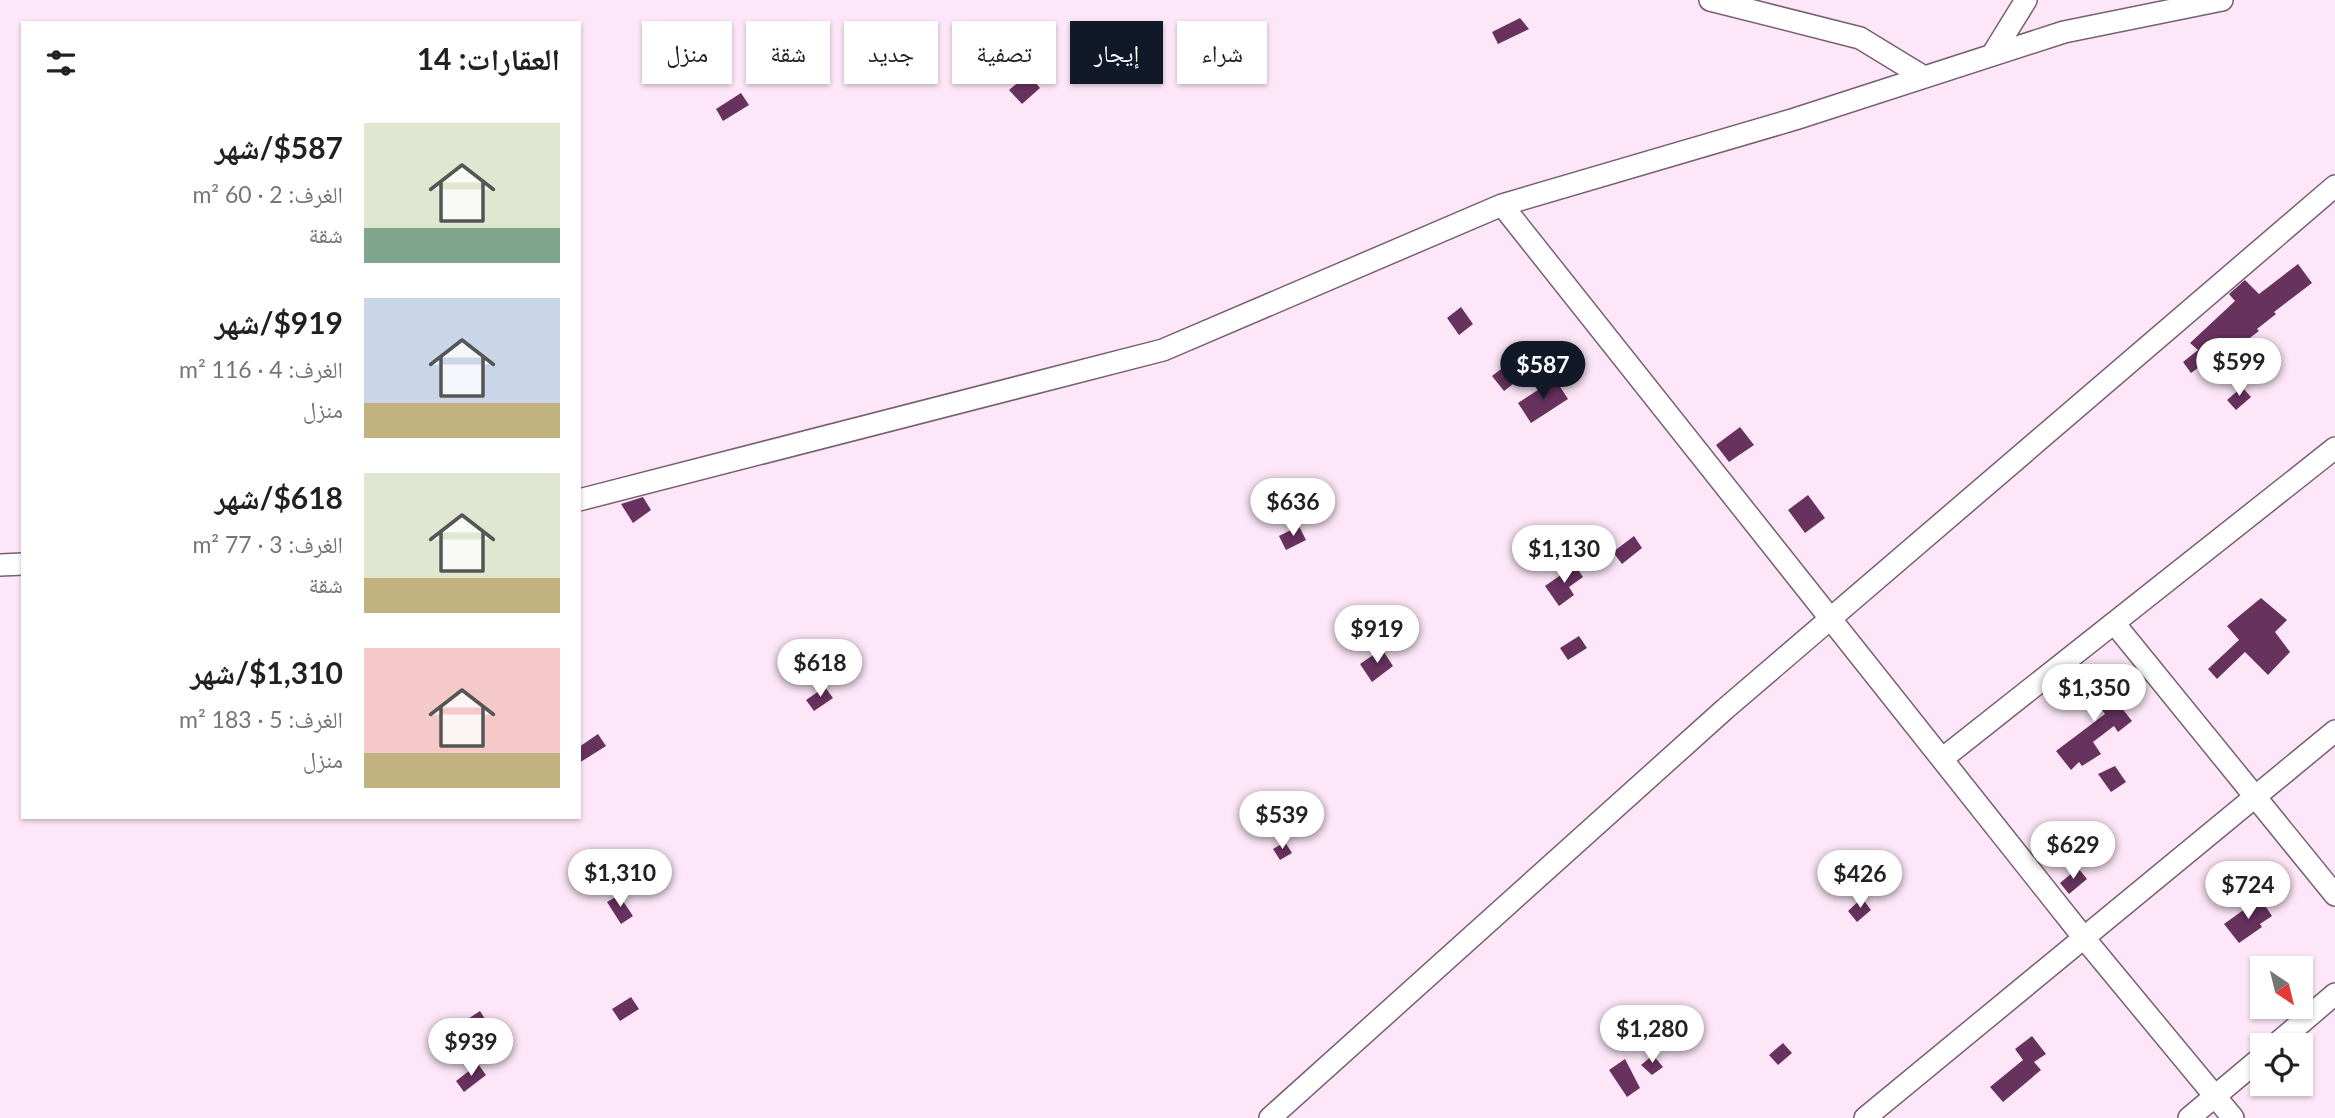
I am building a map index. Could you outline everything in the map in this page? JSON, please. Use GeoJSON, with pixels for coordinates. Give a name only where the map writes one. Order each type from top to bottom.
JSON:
{"type":"FeatureCollection","features":[{"type":"Feature","properties":{"kind":"street"},"geometry":{"type":"LineString","coordinates":[[1710,0],[1860,38],[1924,77]]}},
{"type":"Feature","properties":{"kind":"street"},"geometry":{"type":"LineString","coordinates":[[1992,55],[2026,0]]}},
{"type":"Feature","properties":{"kind":"street"},"geometry":{"type":"LineString","coordinates":[[581,498],[1163,350],[1502,205],[1795,119],[2064,32],[2222,0]]}},
{"type":"Feature","properties":{"kind":"street"},"geometry":{"type":"LineString","coordinates":[[1270,1118],[1725,709],[2335,186]]}},
{"type":"Feature","properties":{"kind":"street"},"geometry":{"type":"LineString","coordinates":[[1502,205],[2084,938],[2232,1118]]}},
{"type":"Feature","properties":{"kind":"street"},"geometry":{"type":"LineString","coordinates":[[1942,759],[2335,448]]}},
{"type":"Feature","properties":{"kind":"street"},"geometry":{"type":"LineString","coordinates":[[0,565],[21,564]]}},
{"type":"Feature","properties":{"kind":"street"},"geometry":{"type":"LineString","coordinates":[[2114,623],[2335,895]]}},
{"type":"Feature","properties":{"kind":"street"},"geometry":{"type":"LineString","coordinates":[[1865,1118],[2335,731]]}},
{"type":"Feature","properties":{"kind":"street"},"geometry":{"type":"LineString","coordinates":[[2290,1033],[2335,994]]}},
{"type":"Feature","properties":{"kind":"street"},"geometry":{"type":"LineString","coordinates":[[2189,1118],[2250,1067]]}},
{"type":"Feature","properties":{"kind":"building"},"geometry":{"type":"Polygon","coordinates":[[[1520,18],[1529,29],[1498,44],[1492,32],[1520,18]]]}},
{"type":"Feature","properties":{"kind":"building"},"geometry":{"type":"Polygon","coordinates":[[[1016,84],[1037,84],[1040,88],[1022,104],[1009,90],[1016,84]]]}},
{"type":"Feature","properties":{"kind":"building"},"geometry":{"type":"Polygon","coordinates":[[[741,93],[749,105],[723,121],[716,109],[741,93]]]}},
{"type":"Feature","properties":{"kind":"building"},"geometry":{"type":"Polygon","coordinates":[[[2298,264],[2312,283],[2274,312],[2276,314],[2257,329],[2259,331],[2218,362],[2213,357],[2191,373],[2183,362],[2198,350],[2190,343],[2235,301],[2229,294],[2245,280],[2259,294],[2298,264]]]}},
{"type":"Feature","properties":{"kind":"building"},"geometry":{"type":"Polygon","coordinates":[[[1461,307],[1473,324],[1459,335],[1447,318],[1461,307]]]}},
{"type":"Feature","properties":{"kind":"building"},"geometry":{"type":"Polygon","coordinates":[[[1505,366],[1517,381],[1504,391],[1492,376],[1505,366]]]}},
{"type":"Feature","properties":{"kind":"building"},"geometry":{"type":"Polygon","coordinates":[[[1555,379],[1568,399],[1531,423],[1518,403],[1555,379]]]}},
{"type":"Feature","properties":{"kind":"building"},"geometry":{"type":"Polygon","coordinates":[[[2242,387],[2251,397],[2236,410],[2227,400],[2242,387]]]}},
{"type":"Feature","properties":{"kind":"building"},"geometry":{"type":"Polygon","coordinates":[[[1740,427],[1754,445],[1729,462],[1716,445],[1740,427]]]}},
{"type":"Feature","properties":{"kind":"building"},"geometry":{"type":"Polygon","coordinates":[[[1808,495],[1825,518],[1805,533],[1788,510],[1808,495]]]}},
{"type":"Feature","properties":{"kind":"building"},"geometry":{"type":"Polygon","coordinates":[[[643,497],[651,510],[633,523],[621,504],[643,497]]]}},
{"type":"Feature","properties":{"kind":"building"},"geometry":{"type":"Polygon","coordinates":[[[1299,526],[1306,540],[1286,550],[1279,536],[1299,526]]]}},
{"type":"Feature","properties":{"kind":"building"},"geometry":{"type":"Polygon","coordinates":[[[1634,536],[1642,548],[1622,564],[1613,552],[1634,536]]]}},
{"type":"Feature","properties":{"kind":"building"},"geometry":{"type":"Polygon","coordinates":[[[1575,565],[1583,577],[1569,587],[1574,595],[1559,606],[1545,586],[1575,565]]]}},
{"type":"Feature","properties":{"kind":"building"},"geometry":{"type":"Polygon","coordinates":[[[2261,598],[2287,620],[2275,632],[2290,652],[2268,675],[2245,652],[2217,679],[2208,669],[2239,640],[2227,626],[2261,598]]]}},
{"type":"Feature","properties":{"kind":"building"},"geometry":{"type":"Polygon","coordinates":[[[1579,636],[1587,648],[1568,660],[1560,648],[1579,636]]]}},
{"type":"Feature","properties":{"kind":"building"},"geometry":{"type":"Polygon","coordinates":[[[1382,649],[1393,666],[1372,682],[1360,664],[1382,649]]]}},
{"type":"Feature","properties":{"kind":"building"},"geometry":{"type":"Polygon","coordinates":[[[2092,670],[2132,721],[2118,732],[2114,726],[2093,742],[2101,754],[2082,766],[2079,762],[2071,770],[2056,751],[2105,714],[2079,680],[2092,670]]]}},
{"type":"Feature","properties":{"kind":"building"},"geometry":{"type":"Polygon","coordinates":[[[825,687],[833,698],[814,711],[806,700],[825,687]]]}},
{"type":"Feature","properties":{"kind":"building"},"geometry":{"type":"Polygon","coordinates":[[[598,734],[606,746],[581,762],[581,746],[598,734]]]}},
{"type":"Feature","properties":{"kind":"building"},"geometry":{"type":"Polygon","coordinates":[[[2115,766],[2126,782],[2111,792],[2098,774],[2115,766]]]}},
{"type":"Feature","properties":{"kind":"building"},"geometry":{"type":"Polygon","coordinates":[[[1285,842],[1292,853],[1280,860],[1273,849],[1285,842]]]}},
{"type":"Feature","properties":{"kind":"building"},"geometry":{"type":"Polygon","coordinates":[[[2078,868],[2087,879],[2069,894],[2060,883],[2078,868]]]}},
{"type":"Feature","properties":{"kind":"building"},"geometry":{"type":"Polygon","coordinates":[[[619,895],[633,916],[621,924],[607,902],[619,895]]]}},
{"type":"Feature","properties":{"kind":"building"},"geometry":{"type":"Polygon","coordinates":[[[1862,898],[1871,910],[1857,922],[1848,911],[1862,898]]]}},
{"type":"Feature","properties":{"kind":"building"},"geometry":{"type":"Polygon","coordinates":[[[2260,898],[2272,916],[2260,924],[2262,927],[2239,943],[2224,924],[2260,898]]]}},
{"type":"Feature","properties":{"kind":"building"},"geometry":{"type":"Polygon","coordinates":[[[631,997],[639,1009],[620,1021],[612,1009],[631,997]]]}},
{"type":"Feature","properties":{"kind":"building"},"geometry":{"type":"Polygon","coordinates":[[[480,1011],[487,1022],[461,1039],[454,1028],[480,1011]]]}},
{"type":"Feature","properties":{"kind":"building"},"geometry":{"type":"Polygon","coordinates":[[[2032,1036],[2046,1054],[2034,1062],[2041,1070],[2003,1102],[1990,1087],[2023,1060],[2015,1049],[2032,1036]]]}},
{"type":"Feature","properties":{"kind":"building"},"geometry":{"type":"Polygon","coordinates":[[[1783,1043],[1792,1053],[1778,1065],[1769,1055],[1783,1043]]]}},
{"type":"Feature","properties":{"kind":"building"},"geometry":{"type":"Polygon","coordinates":[[[1653,1055],[1663,1067],[1652,1075],[1641,1065],[1653,1055]]]}},
{"type":"Feature","properties":{"kind":"building"},"geometry":{"type":"Polygon","coordinates":[[[1625,1059],[1640,1088],[1627,1097],[1609,1070],[1625,1059]]]}},
{"type":"Feature","properties":{"kind":"building"},"geometry":{"type":"Polygon","coordinates":[[[478,1064],[486,1075],[464,1092],[456,1081],[478,1064]]]}}]}
